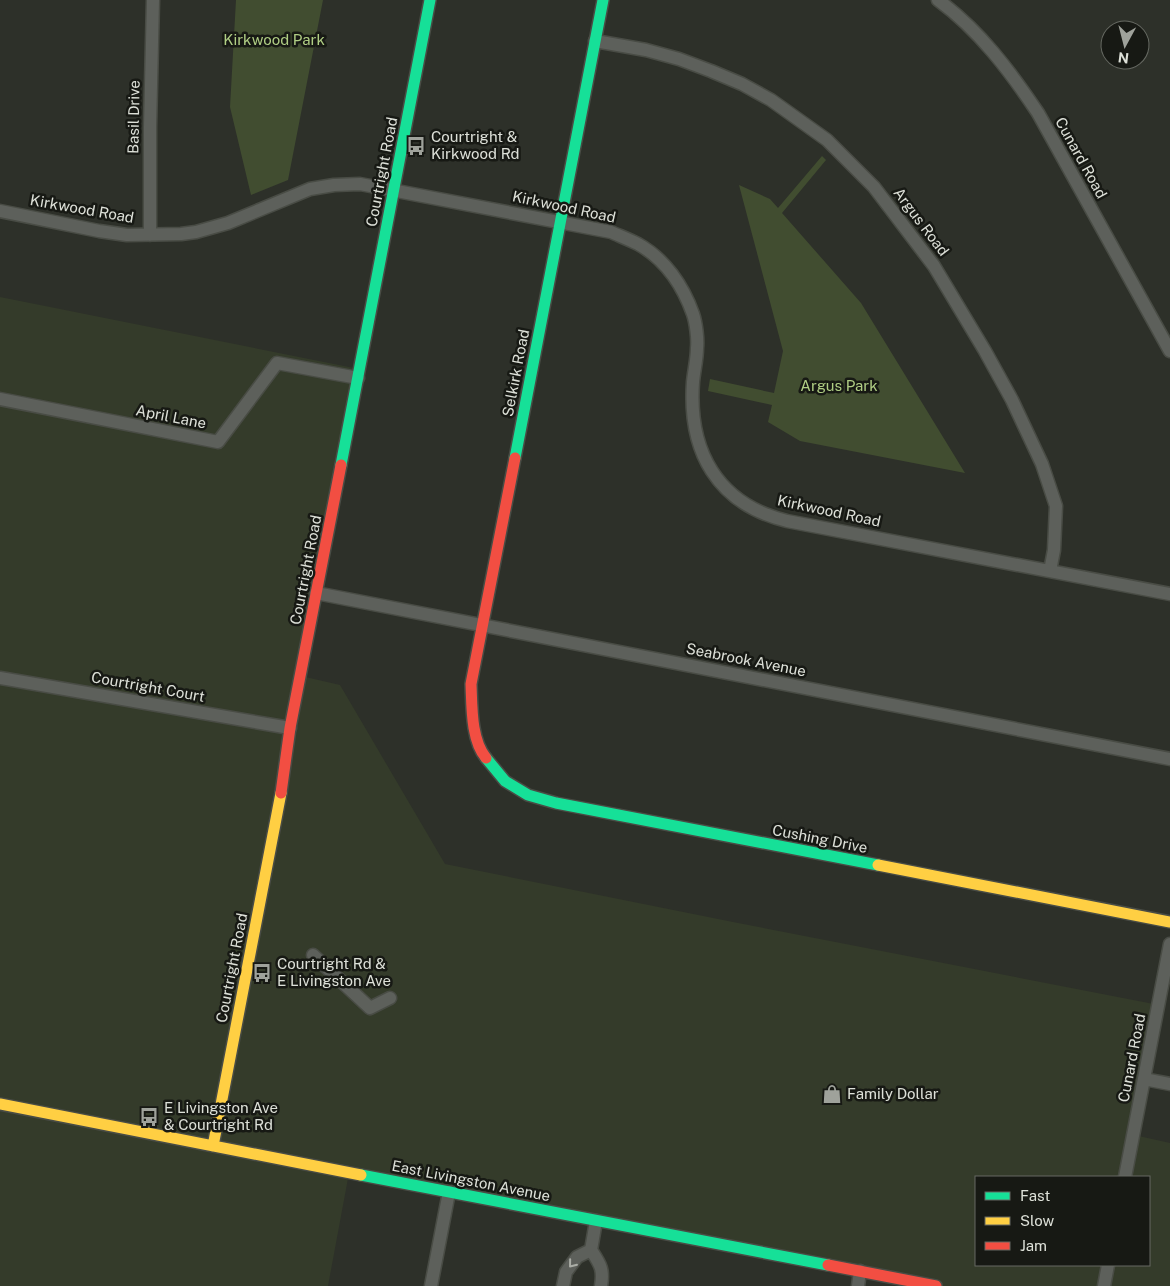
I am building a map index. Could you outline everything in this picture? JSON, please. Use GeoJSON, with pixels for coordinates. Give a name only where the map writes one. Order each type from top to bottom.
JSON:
{"type":"FeatureCollection","features":[{"type":"Feature","properties":{"kind":"street","name":"Basil Drive"},"geometry":{"type":"LineString","coordinates":[[150,235],[153,0]]}},
{"type":"Feature","properties":{"kind":"street","name":"Courtright Road"},"geometry":{"type":"LineString","coordinates":[[213,1146],[278,807],[290,728],[430,0]]}},
{"type":"Feature","properties":{"kind":"street","name":"Selkirk Road"},"geometry":{"type":"LineString","coordinates":[[481,752],[472,720],[471,684],[603,0]]}},
{"type":"Feature","properties":{"kind":"street","name":"Cunard Road"},"geometry":{"type":"LineString","coordinates":[[946,2],[989,47],[1016,80],[1038,113],[1170,351]]}},
{"type":"Feature","properties":{"kind":"street","name":"Argus Road"},"geometry":{"type":"LineString","coordinates":[[595,41],[646,50],[679,59],[742,84],[771,100],[827,140],[874,187],[934,266],[980,342],[1012,400],[1042,464],[1056,506],[1054,550],[1050,571]]}},
{"type":"Feature","properties":{"kind":"street","name":"Kirkwood Road"},"geometry":{"type":"LineString","coordinates":[[0,211],[127,235],[181,234],[212,228],[310,189],[334,185],[360,184],[611,232],[639,245],[664,263],[682,288],[694,316],[697,348],[692,414],[698,443],[712,472],[722,484],[744,503],[772,517],[787,521],[1170,594]]}},
{"type":"Feature","properties":{"kind":"street","name":"April Lane"},"geometry":{"type":"LineString","coordinates":[[0,399],[218,442],[277,363],[358,378]]}},
{"type":"Feature","properties":{"kind":"street","name":"Seabrook Avenue"},"geometry":{"type":"LineString","coordinates":[[316,593],[1170,759]]}},
{"type":"Feature","properties":{"kind":"street","name":"Courtright Court"},"geometry":{"type":"LineString","coordinates":[[0,678],[290,728]]}},
{"type":"Feature","properties":{"kind":"street","name":"Cushing Drive"},"geometry":{"type":"LineString","coordinates":[[481,752],[505,781],[528,795],[556,803],[1170,922]]}},
{"type":"Feature","properties":{"kind":"street","name":"Cunard Road"},"geometry":{"type":"LineString","coordinates":[[1125,1176],[1170,944]]}},
{"type":"Feature","properties":{"kind":"street"},"geometry":{"type":"LineString","coordinates":[[313,954],[370,1008],[390,998]]}},
{"type":"Feature","properties":{"kind":"street"},"geometry":{"type":"LineString","coordinates":[[1144,1079],[1170,1084]]}},
{"type":"Feature","properties":{"kind":"street","name":"East Livingston Avenue"},"geometry":{"type":"LineString","coordinates":[[0,1104],[936,1286]]}},
{"type":"Feature","properties":{"kind":"street"},"geometry":{"type":"LineString","coordinates":[[431,1286],[449,1192]]}},
{"type":"Feature","properties":{"kind":"street"},"geometry":{"type":"LineString","coordinates":[[596,1221],[591,1250],[601,1265],[601,1286]]}},
{"type":"Feature","properties":{"kind":"street"},"geometry":{"type":"LineString","coordinates":[[563,1286],[566,1272],[577,1258],[591,1250]]}},
{"type":"Feature","properties":{"kind":"street"},"geometry":{"type":"LineString","coordinates":[[1104,1286],[1108,1266]]}},
{"type":"Feature","properties":{"kind":"street"},"geometry":{"type":"LineString","coordinates":[[858,1286],[860,1272]]}},
{"type":"Feature","properties":{"kind":"shaded area"},"geometry":{"type":"Polygon","coordinates":[[[0,297],[359,369],[301,676],[340,685],[445,864],[1159,1005],[1134,1135],[1170,1143],[1170,1286],[933,1286],[349,1173],[328,1286],[0,1286],[0,297]]]}},
{"type":"Feature","properties":{"kind":"green space","name":"Kirkwood Park"},"geometry":{"type":"Polygon","coordinates":[[[236,0],[323,0],[288,180],[251,195],[230,107],[236,0]]]}},
{"type":"Feature","properties":{"kind":"green space","name":"Argus Park"},"geometry":{"type":"Polygon","coordinates":[[[822,156],[826,160],[782,213],[861,303],[965,473],[800,441],[768,422],[772,405],[708,391],[710,379],[774,393],[783,351],[739,185],[770,199],[778,208],[822,156]]]}},
{"type":"Feature","properties":{"kind":"traffic: fast"},"geometry":{"type":"LineString","coordinates":[[341,465],[430,0]]}},
{"type":"Feature","properties":{"kind":"traffic: fast"},"geometry":{"type":"LineString","coordinates":[[515,458],[603,0]]}},
{"type":"Feature","properties":{"kind":"traffic: fast"},"geometry":{"type":"LineString","coordinates":[[486,758],[505,781],[528,795],[556,803],[878,865]]}},
{"type":"Feature","properties":{"kind":"traffic: fast"},"geometry":{"type":"LineString","coordinates":[[361,1175],[828,1265]]}},
{"type":"Feature","properties":{"kind":"traffic: slow"},"geometry":{"type":"LineString","coordinates":[[213,1146],[281,793]]}},
{"type":"Feature","properties":{"kind":"traffic: slow"},"geometry":{"type":"LineString","coordinates":[[878,865],[1170,922]]}},
{"type":"Feature","properties":{"kind":"traffic: slow"},"geometry":{"type":"LineString","coordinates":[[0,1104],[361,1175]]}},
{"type":"Feature","properties":{"kind":"traffic: jam"},"geometry":{"type":"LineString","coordinates":[[486,758],[477,742],[475,733],[471,684],[515,458]]}},
{"type":"Feature","properties":{"kind":"traffic: jam"},"geometry":{"type":"LineString","coordinates":[[281,793],[290,728],[341,465]]}},
{"type":"Feature","properties":{"kind":"traffic: jam"},"geometry":{"type":"LineString","coordinates":[[828,1265],[936,1286]]}},
{"type":"Feature","properties":{"kind":"place","name":"Courtright & Kirkwood Rd"},"geometry":{"type":"Point","coordinates":[416,146]}},
{"type":"Feature","properties":{"kind":"place","name":"Courtright Rd & E Livingston Ave"},"geometry":{"type":"Point","coordinates":[262,973]}},
{"type":"Feature","properties":{"kind":"place","name":"Family Dollar"},"geometry":{"type":"Point","coordinates":[832,1094]}},
{"type":"Feature","properties":{"kind":"place","name":"E Livingston Ave & Courtright Rd"},"geometry":{"type":"Point","coordinates":[149,1117]}}]}
